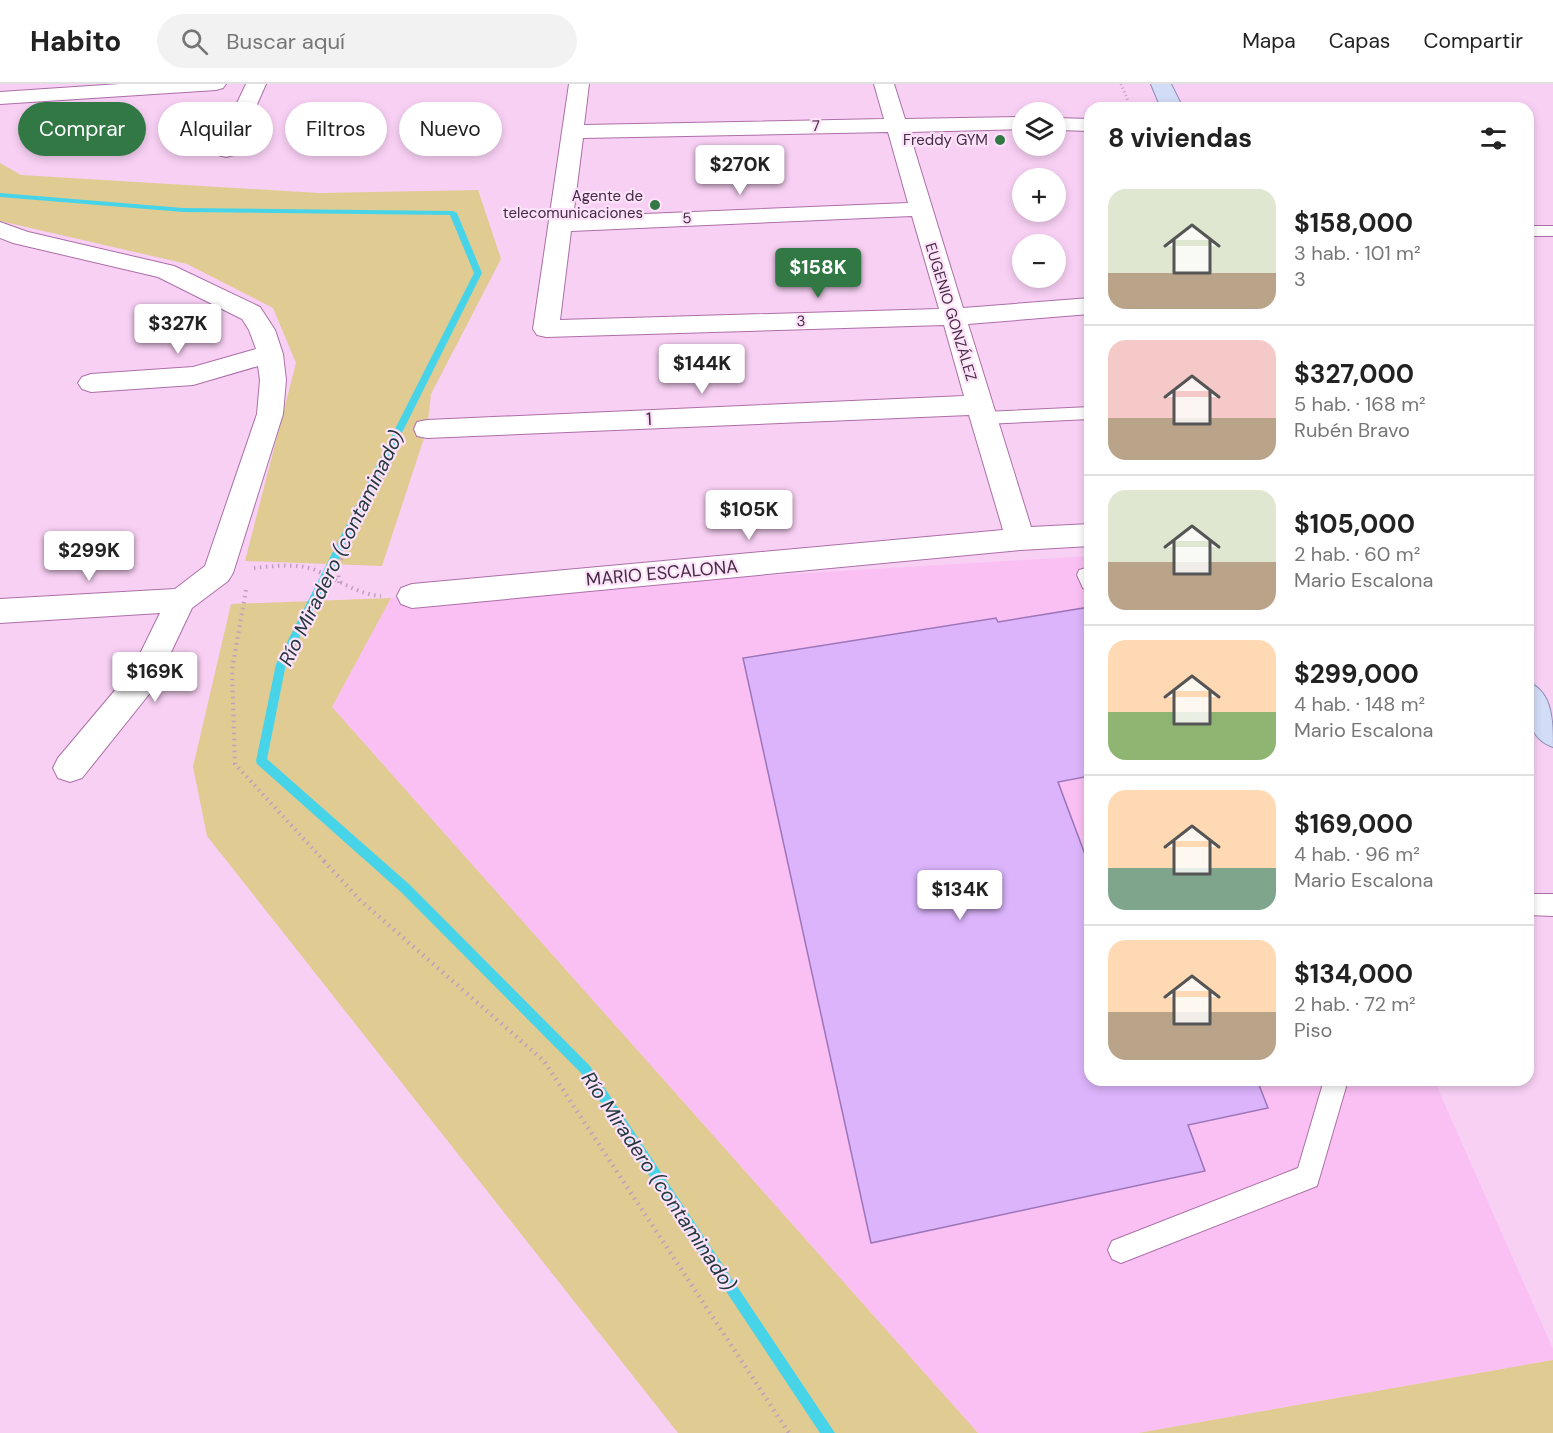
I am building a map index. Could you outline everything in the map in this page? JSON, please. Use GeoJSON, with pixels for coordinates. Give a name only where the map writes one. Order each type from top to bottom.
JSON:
{"type":"FeatureCollection","features":[{"type":"Feature","properties":{"kind":"main road"},"geometry":{"type":"LineString","coordinates":[[1161,84],[1170,102]]}},
{"type":"Feature","properties":{"kind":"main road"},"geometry":{"type":"LineString","coordinates":[[1534,704],[1553,733]]}},
{"type":"Feature","properties":{"kind":"street"},"geometry":{"type":"LineString","coordinates":[[12,93],[216,84]]}},
{"type":"Feature","properties":{"kind":"street"},"geometry":{"type":"LineString","coordinates":[[248,102],[256,84]]}},
{"type":"Feature","properties":{"kind":"street"},"geometry":{"type":"LineString","coordinates":[[561,224],[579,84]]}},
{"type":"Feature","properties":{"kind":"street","name":"EUGENIO GONZÁLEZ"},"geometry":{"type":"LineString","coordinates":[[884,84],[1020,539]]}},
{"type":"Feature","properties":{"kind":"street","name":"7"},"geometry":{"type":"LineString","coordinates":[[572,132],[1012,123]]}},
{"type":"Feature","properties":{"kind":"street"},"geometry":{"type":"LineString","coordinates":[[1066,124],[1084,125]]}},
{"type":"Feature","properties":{"kind":"street","name":"5"},"geometry":{"type":"LineString","coordinates":[[561,224],[920,208]]}},
{"type":"Feature","properties":{"kind":"street","name":"3"},"geometry":{"type":"LineString","coordinates":[[561,224],[546,329],[952,317],[1084,306]]}},
{"type":"Feature","properties":{"kind":"street"},"geometry":{"type":"LineString","coordinates":[[0,229],[21,238],[165,271],[205,289],[251,313],[262,330],[270,354],[273,380],[270,414],[218,573],[182,600],[143,679],[70,768]]}},
{"type":"Feature","properties":{"kind":"street"},"geometry":{"type":"LineString","coordinates":[[91,382],[193,376],[270,354]]}},
{"type":"Feature","properties":{"kind":"street","name":"1"},"geometry":{"type":"LineString","coordinates":[[426,429],[981,412]]}},
{"type":"Feature","properties":{"kind":"street","name":"MARIO ESCALONA"},"geometry":{"type":"LineString","coordinates":[[412,596],[1020,539],[1084,535]]}},
{"type":"Feature","properties":{"kind":"street"},"geometry":{"type":"LineString","coordinates":[[0,612],[182,600]]}},
{"type":"Feature","properties":{"kind":"lane"},"geometry":{"type":"LineString","coordinates":[[1534,231],[1553,231]]}},
{"type":"Feature","properties":{"kind":"lane","name":"1"},"geometry":{"type":"LineString","coordinates":[[981,412],[1084,413]]}},
{"type":"Feature","properties":{"kind":"lane"},"geometry":{"type":"LineString","coordinates":[[1534,904],[1553,905]]}},
{"type":"Feature","properties":{"kind":"lane"},"geometry":{"type":"LineString","coordinates":[[1121,1250],[1308,1177],[1334,1086]]}},
{"type":"Feature","properties":{"kind":"path"},"geometry":{"type":"LineString","coordinates":[[1121,84],[1128,102]]}},
{"type":"Feature","properties":{"kind":"path"},"geometry":{"type":"LineString","coordinates":[[339,584],[338,566],[404,431],[426,429]]}},
{"type":"Feature","properties":{"kind":"path"},"geometry":{"type":"LineString","coordinates":[[218,573],[267,567],[314,569],[339,584],[371,596],[412,596]]}},
{"type":"Feature","properties":{"kind":"path"},"geometry":{"type":"LineString","coordinates":[[249,569],[232,670],[235,764],[360,900],[544,1061],[789,1433]]}},
{"type":"Feature","properties":{"kind":"shaded area"},"geometry":{"type":"Polygon","coordinates":[[[0,163],[21,175],[319,193],[478,190],[501,259],[431,394],[427,429],[382,566],[245,561],[296,363],[273,308],[187,264],[0,221],[0,163]]]}},
{"type":"Feature","properties":{"kind":"shaded area"},"geometry":{"type":"Polygon","coordinates":[[[1084,556],[1084,1086],[1437,1086],[1553,1349],[1553,1360],[1138,1433],[978,1433],[332,707],[391,598],[1084,556]]]}},
{"type":"Feature","properties":{"kind":"shaded area"},"geometry":{"type":"Polygon","coordinates":[[[391,598],[332,707],[978,1433],[678,1433],[207,836],[193,767],[231,604],[391,598]]]}},
{"type":"Feature","properties":{"kind":"shaded area"},"geometry":{"type":"Polygon","coordinates":[[[1553,1360],[1553,1433],[1138,1433],[1553,1360]]]}},
{"type":"Feature","properties":{"kind":"building"},"geometry":{"type":"Polygon","coordinates":[[[1084,608],[1084,777],[1058,782],[1084,852],[1084,1086],[1259,1086],[1268,1108],[1188,1125],[1205,1171],[871,1243],[743,658],[996,618],[998,622],[1084,608]]]}},
{"type":"Feature","properties":{"kind":"waterway","name":"Río Miradero (contaminado)"},"geometry":{"type":"LineString","coordinates":[[0,195],[183,210],[453,213],[478,273],[281,664],[261,761],[406,889],[586,1070],[828,1433]]}},
{"type":"Feature","properties":{"kind":"place","name":"Freddy GYM"},"geometry":{"type":"Point","coordinates":[1000,140]}},
{"type":"Feature","properties":{"kind":"place","name":"Agente de telecomunicaciones"},"geometry":{"type":"Point","coordinates":[655,205]}}]}
